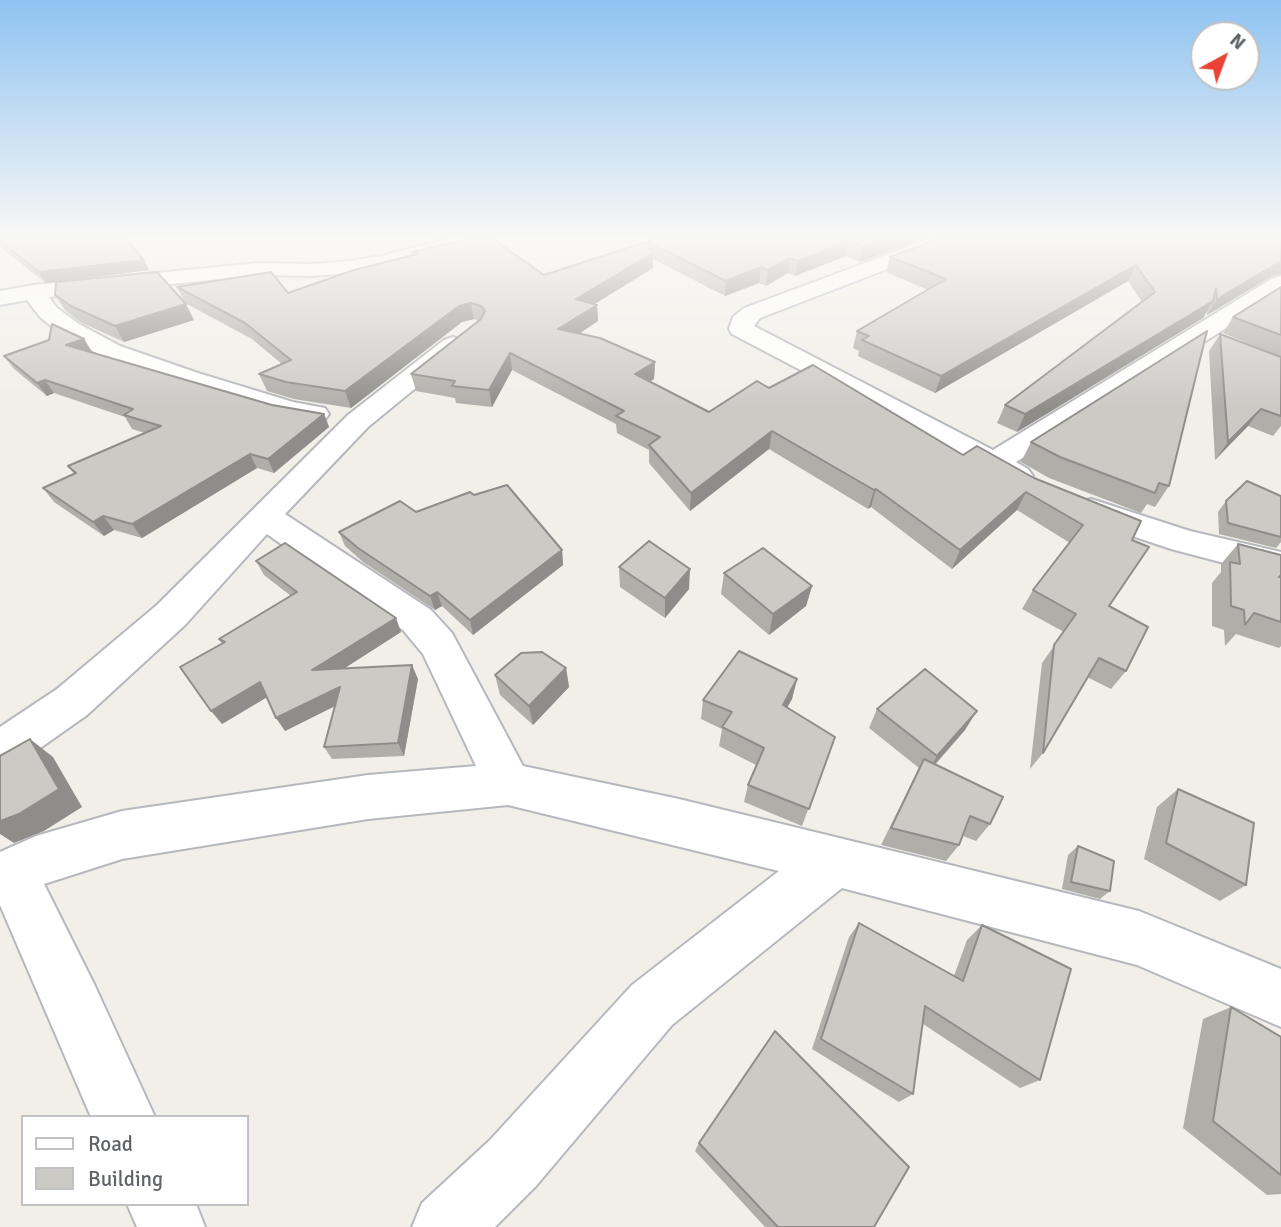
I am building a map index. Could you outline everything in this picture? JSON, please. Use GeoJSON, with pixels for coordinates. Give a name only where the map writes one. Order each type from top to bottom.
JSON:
{"type":"FeatureCollection","features":[{"type":"Feature","properties":{"kind":"street"},"geometry":{"type":"LineString","coordinates":[[0,298],[21,294]]}},
{"type":"Feature","properties":{"kind":"street"},"geometry":{"type":"LineString","coordinates":[[35,294],[48,312],[70,329],[147,366],[289,410],[358,421]]}},
{"type":"Feature","properties":{"kind":"street"},"geometry":{"type":"LineString","coordinates":[[802,294],[752,313],[743,321],[741,329],[938,430],[1048,492],[1133,526],[1281,565]]}},
{"type":"Feature","properties":{"kind":"street"},"geometry":{"type":"LineString","coordinates":[[993,463],[1211,340],[1267,294]]}},
{"type":"Feature","properties":{"kind":"street"},"geometry":{"type":"LineString","coordinates":[[0,751],[72,702],[171,615],[358,421],[474,329]]}},
{"type":"Feature","properties":{"kind":"street"},"geometry":{"type":"LineString","coordinates":[[266,517],[418,620],[438,644],[508,784]]}},
{"type":"Feature","properties":{"kind":"street"},"geometry":{"type":"LineString","coordinates":[[122,1115],[75,1006],[6,876],[36,861],[122,835],[368,797],[508,784],[835,861],[1139,938],[1281,998]]}},
{"type":"Feature","properties":{"kind":"street"},"geometry":{"type":"LineString","coordinates":[[446,1227],[513,1163],[652,1005],[835,861]]}},
{"type":"Feature","properties":{"kind":"street"},"geometry":{"type":"LineString","coordinates":[[162,1206],[171,1227]]}},
{"type":"Feature","properties":{"kind":"building"},"geometry":{"type":"Polygon","coordinates":[[[177,294],[186,304],[115,326],[71,306],[55,295],[177,294]]]}},
{"type":"Feature","properties":{"kind":"building"},"geometry":{"type":"Polygon","coordinates":[[[191,294],[584,294],[576,299],[597,305],[558,329],[600,338],[655,362],[635,374],[709,412],[757,381],[769,388],[813,365],[963,455],[977,446],[1034,478],[1141,521],[1132,540],[1149,547],[1109,606],[1148,627],[1126,671],[1099,658],[1043,753],[1054,645],[1076,614],[1033,590],[1083,525],[1026,492],[960,550],[876,489],[772,431],[691,493],[649,445],[660,437],[616,416],[624,411],[510,353],[489,390],[452,386],[455,381],[411,374],[481,319],[485,311],[481,306],[471,303],[459,306],[345,391],[286,382],[259,374],[291,360],[245,323],[191,294]]]}},
{"type":"Feature","properties":{"kind":"building"},"geometry":{"type":"Polygon","coordinates":[[[920,294],[1085,294],[941,376],[862,340],[869,336],[857,331],[920,294]]]}},
{"type":"Feature","properties":{"kind":"building"},"geometry":{"type":"Polygon","coordinates":[[[1152,294],[1215,294],[1213,301],[1025,414],[1005,405],[1152,294]]]}},
{"type":"Feature","properties":{"kind":"building"},"geometry":{"type":"Polygon","coordinates":[[[1269,294],[1281,294],[1281,335],[1233,317],[1269,294]]]}},
{"type":"Feature","properties":{"kind":"building"},"geometry":{"type":"Polygon","coordinates":[[[52,324],[84,339],[66,345],[272,405],[324,414],[268,459],[250,454],[132,524],[103,516],[93,522],[43,488],[76,473],[68,466],[161,426],[124,415],[133,409],[45,380],[37,383],[4,356],[49,340],[52,324]]]}},
{"type":"Feature","properties":{"kind":"building"},"geometry":{"type":"Polygon","coordinates":[[[1207,331],[1169,486],[1159,483],[1155,493],[1060,457],[1031,442],[1207,331]]]}},
{"type":"Feature","properties":{"kind":"building"},"geometry":{"type":"Polygon","coordinates":[[[1220,334],[1281,357],[1281,416],[1261,409],[1228,442],[1220,334]]]}},
{"type":"Feature","properties":{"kind":"building"},"geometry":{"type":"Polygon","coordinates":[[[1247,481],[1281,496],[1281,537],[1228,523],[1226,501],[1247,481]]]}},
{"type":"Feature","properties":{"kind":"building"},"geometry":{"type":"Polygon","coordinates":[[[507,485],[562,550],[470,620],[437,592],[430,596],[358,548],[339,532],[400,501],[416,512],[470,492],[474,495],[507,485]]]}},
{"type":"Feature","properties":{"kind":"building"},"geometry":{"type":"Polygon","coordinates":[[[649,541],[690,569],[665,598],[619,567],[649,541]]]}},
{"type":"Feature","properties":{"kind":"building"},"geometry":{"type":"Polygon","coordinates":[[[285,543],[396,618],[312,670],[412,665],[398,743],[324,747],[340,687],[276,718],[260,682],[211,711],[180,667],[225,642],[219,639],[297,592],[256,561],[285,543]]]}},
{"type":"Feature","properties":{"kind":"building"},"geometry":{"type":"Polygon","coordinates":[[[1238,544],[1281,555],[1281,622],[1254,613],[1245,625],[1244,610],[1231,606],[1230,562],[1240,564],[1238,544]]]}},
{"type":"Feature","properties":{"kind":"building"},"geometry":{"type":"Polygon","coordinates":[[[763,548],[812,586],[773,614],[724,573],[763,548]]]}},
{"type":"Feature","properties":{"kind":"building"},"geometry":{"type":"Polygon","coordinates":[[[739,651],[797,679],[783,705],[835,737],[809,809],[748,785],[764,748],[722,727],[732,712],[703,700],[739,651]]]}},
{"type":"Feature","properties":{"kind":"building"},"geometry":{"type":"Polygon","coordinates":[[[542,652],[566,668],[529,706],[495,675],[521,653],[542,652]]]}},
{"type":"Feature","properties":{"kind":"building"},"geometry":{"type":"Polygon","coordinates":[[[925,669],[977,711],[937,756],[877,709],[925,669]]]}},
{"type":"Feature","properties":{"kind":"building"},"geometry":{"type":"Polygon","coordinates":[[[30,739],[59,789],[19,814],[0,821],[0,756],[30,739]]]}},
{"type":"Feature","properties":{"kind":"building"},"geometry":{"type":"Polygon","coordinates":[[[924,759],[1003,797],[990,824],[970,816],[959,845],[891,828],[924,759]]]}},
{"type":"Feature","properties":{"kind":"building"},"geometry":{"type":"Polygon","coordinates":[[[1178,789],[1254,823],[1246,885],[1166,843],[1178,789]]]}},
{"type":"Feature","properties":{"kind":"building"},"geometry":{"type":"Polygon","coordinates":[[[1078,846],[1114,861],[1110,891],[1071,882],[1078,846]]]}},
{"type":"Feature","properties":{"kind":"building"},"geometry":{"type":"Polygon","coordinates":[[[859,923],[963,981],[982,925],[1071,969],[1040,1080],[925,1006],[913,1094],[821,1039],[859,923]]]}},
{"type":"Feature","properties":{"kind":"building"},"geometry":{"type":"Polygon","coordinates":[[[1231,1007],[1281,1037],[1281,1175],[1213,1121],[1231,1007]]]}},
{"type":"Feature","properties":{"kind":"building"},"geometry":{"type":"Polygon","coordinates":[[[775,1031],[909,1167],[874,1227],[778,1227],[699,1143],[775,1031]]]}}]}
